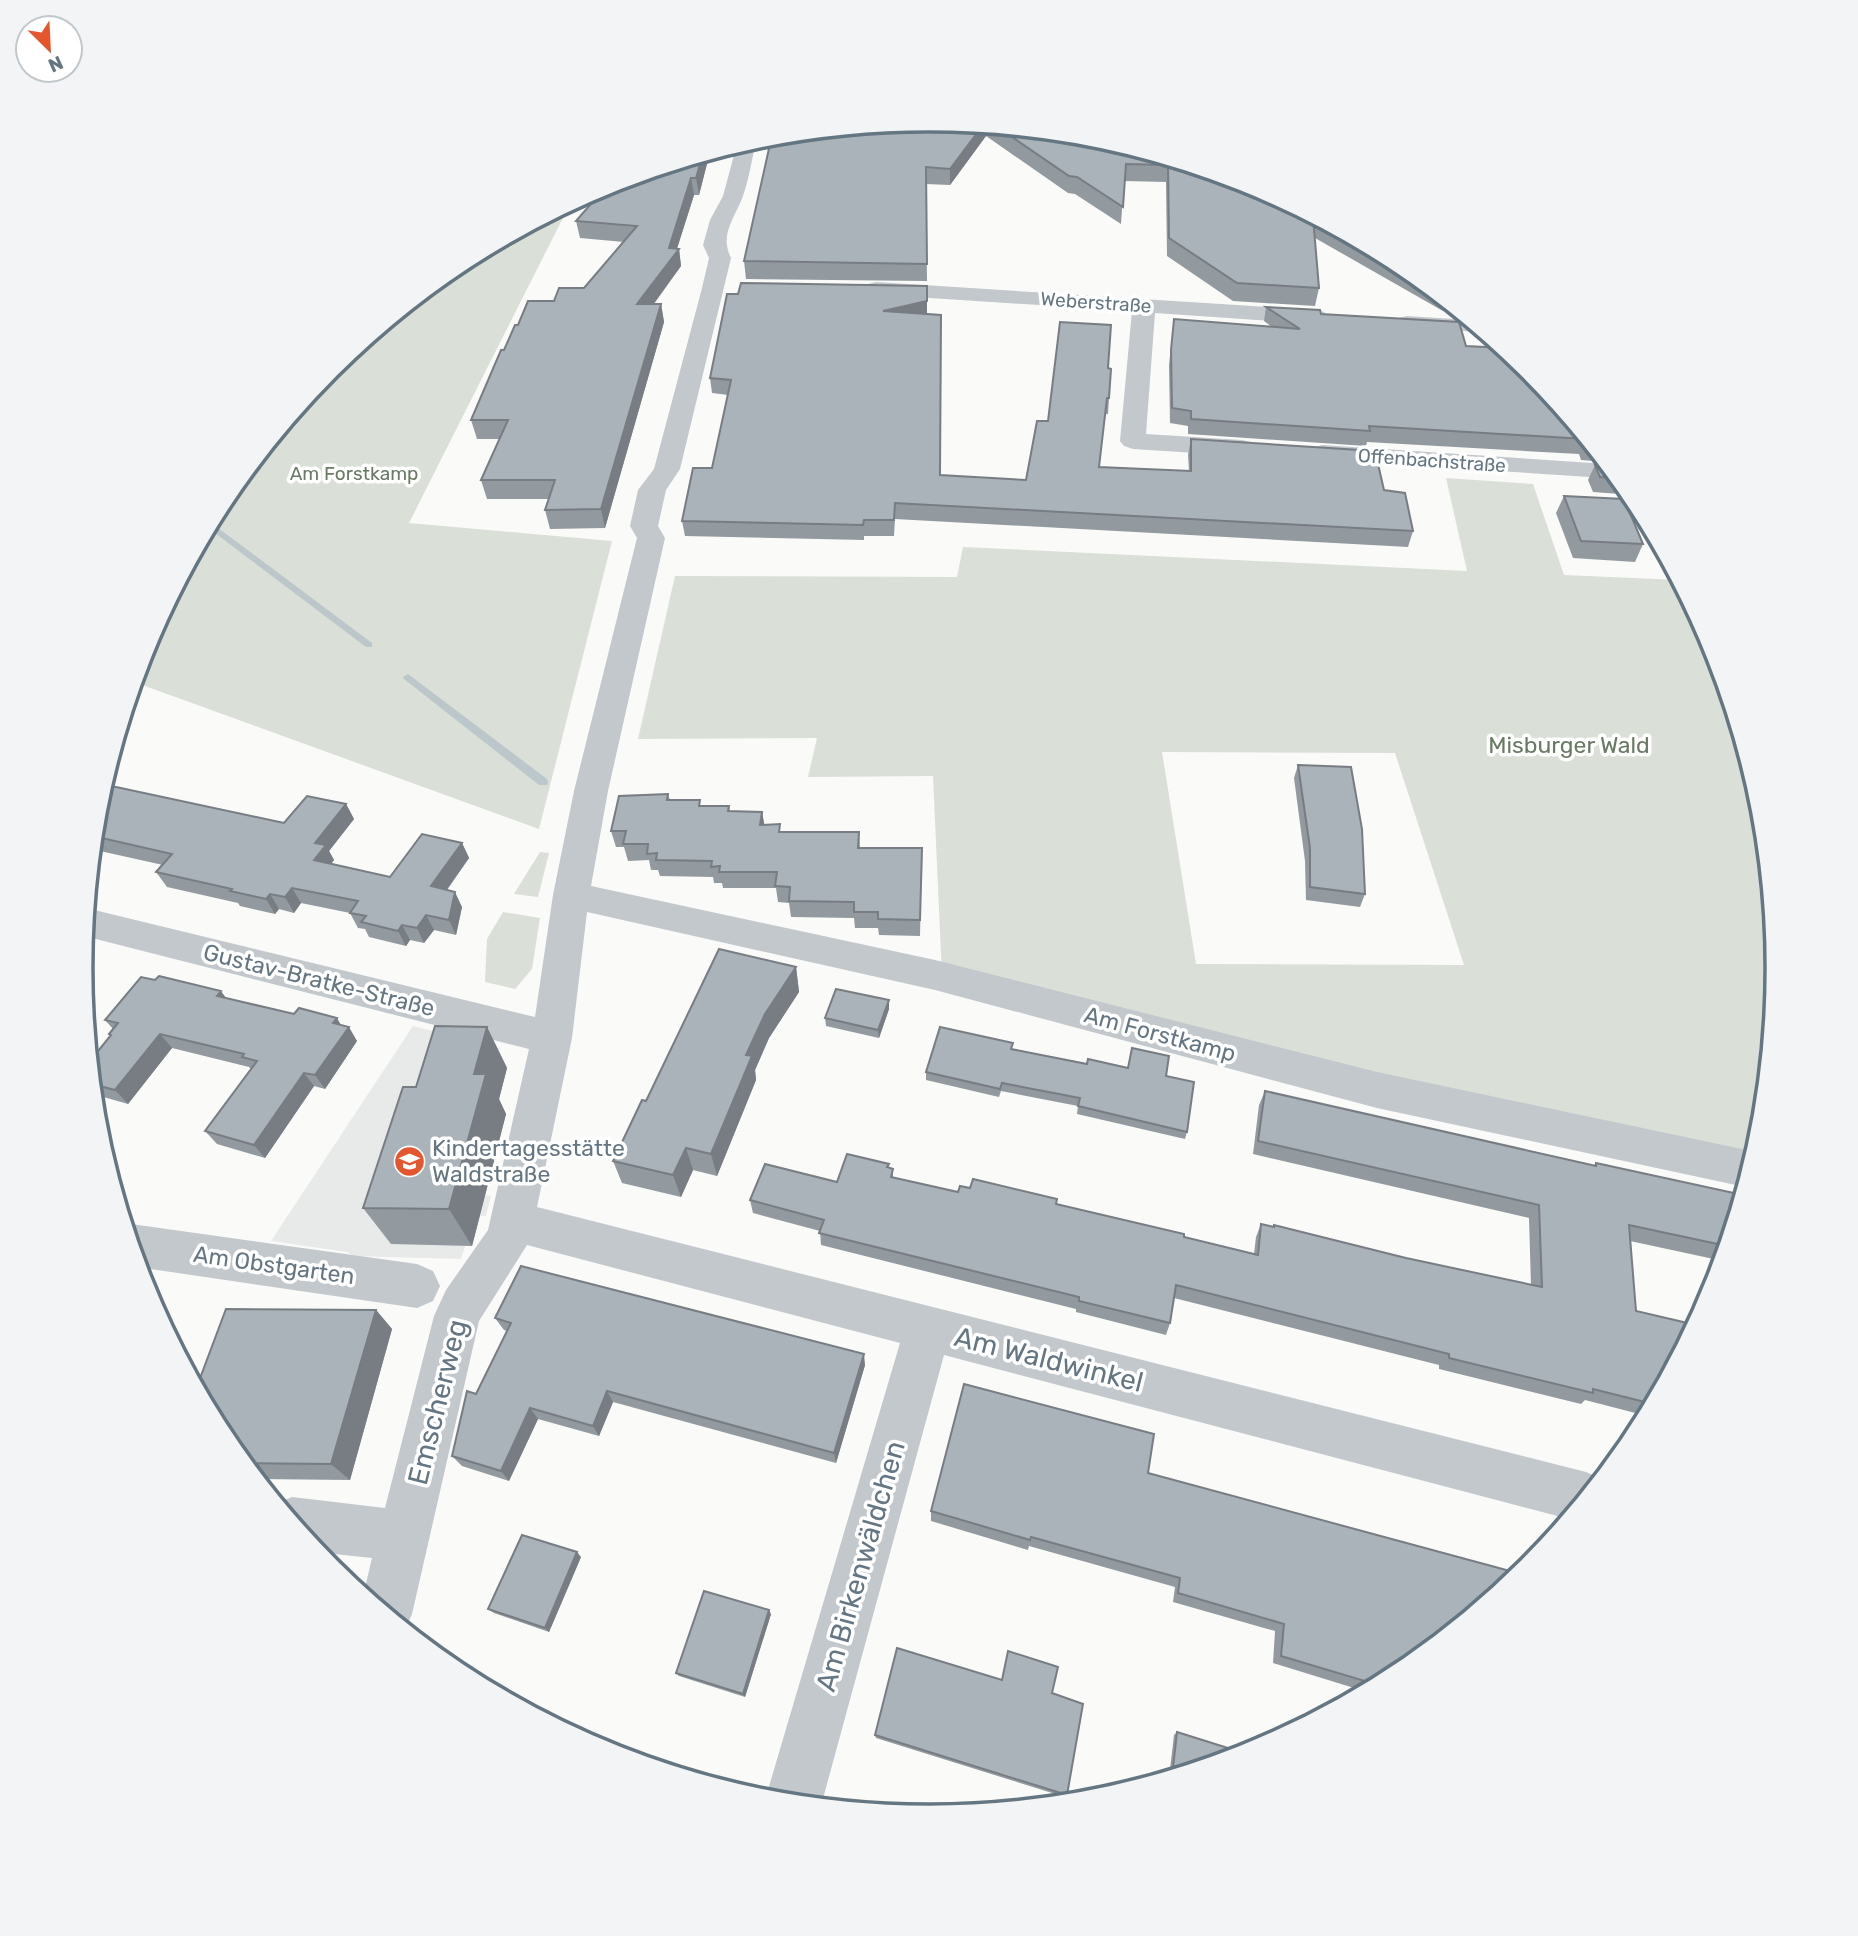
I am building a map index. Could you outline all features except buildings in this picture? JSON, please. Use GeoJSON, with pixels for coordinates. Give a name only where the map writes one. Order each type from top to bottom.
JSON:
{"type":"FeatureCollection","features":[{"type":"Feature","properties":{"kind":"street"},"geometry":{"type":"LineString","coordinates":[[552,1038],[571,895],[591,792],[651,538],[644,526],[652,490],[667,468],[724,288],[720,258],[714,245],[720,220],[733,196],[744,153]]}},
{"type":"Feature","properties":{"kind":"street","name":"Weberstraße"},"geometry":{"type":"LineString","coordinates":[[852,289],[947,291],[1333,318]]}},
{"type":"Feature","properties":{"kind":"street"},"geometry":{"type":"LineString","coordinates":[[1144,306],[1133,441],[1270,450]]}},
{"type":"Feature","properties":{"kind":"street"},"geometry":{"type":"LineString","coordinates":[[1385,321],[1464,326]]}},
{"type":"Feature","properties":{"kind":"street","name":"Offenbachstraße"},"geometry":{"type":"LineString","coordinates":[[1298,452],[1601,471]]}},
{"type":"Feature","properties":{"kind":"street","name":"Am Forstkamp"},"geometry":{"type":"LineString","coordinates":[[571,895],[935,975],[1377,1090],[1741,1167]]}},
{"type":"Feature","properties":{"kind":"street","name":"Gustav-Bratke-Straße"},"geometry":{"type":"LineString","coordinates":[[95,924],[552,1038]]}},
{"type":"Feature","properties":{"kind":"street","name":"Emscherweg"},"geometry":{"type":"LineString","coordinates":[[387,1604],[457,1316],[467,1294],[500,1253],[512,1221],[552,1038]]}},
{"type":"Feature","properties":{"kind":"street","name":"Am Waldwinkel"},"geometry":{"type":"LineString","coordinates":[[512,1221],[1577,1496]]}},
{"type":"Feature","properties":{"kind":"street","name":"Am Obstgarten"},"geometry":{"type":"LineString","coordinates":[[140,1246],[417,1286]]}},
{"type":"Feature","properties":{"kind":"street","name":"Am Birkenwäldchen"},"geometry":{"type":"LineString","coordinates":[[796,1793],[928,1328]]}},
{"type":"Feature","properties":{"kind":"street"},"geometry":{"type":"LineString","coordinates":[[305,1525],[403,1536]]}},
{"type":"Feature","properties":{"kind":"shaded area","name":"Kindertagesstätte Waldstraße"},"geometry":{"type":"Polygon","coordinates":[[[413,1026],[500,1048],[490,1067],[507,1068],[495,1113],[502,1127],[485,1195],[491,1196],[486,1216],[480,1216],[472,1246],[465,1246],[461,1259],[354,1256],[347,1252],[271,1241],[413,1026]]]}},
{"type":"Feature","properties":{"kind":"green space"},"geometry":{"type":"Polygon","coordinates":[[[564,216],[409,523],[612,541],[539,829],[142,685],[179,598],[205,550],[234,503],[300,417],[378,339],[420,305],[464,273],[564,216]]]}},
{"type":"Feature","properties":{"kind":"green space","name":"Misburger Wald"},"geometry":{"type":"Polygon","coordinates":[[[1446,478],[1533,484],[1564,575],[1669,580],[1702,648],[1721,699],[1737,752],[1758,859],[1765,968],[1763,1023],[1758,1077],[1743,1157],[942,976],[933,776],[808,777],[817,738],[638,739],[675,576],[957,577],[963,547],[1467,571],[1446,478]],[[1162,752],[1196,964],[1464,965],[1395,753],[1162,752]]]}},
{"type":"Feature","properties":{"kind":"green space"},"geometry":{"type":"Polygon","coordinates":[[[540,852],[549,853],[538,897],[514,894],[540,852]]]}},
{"type":"Feature","properties":{"kind":"green space"},"geometry":{"type":"Polygon","coordinates":[[[503,912],[540,918],[532,969],[515,989],[485,982],[487,939],[503,912]]]}},
{"type":"Feature","properties":{"kind":"waterway"},"geometry":{"type":"LineString","coordinates":[[217,530],[369,645]]}},
{"type":"Feature","properties":{"kind":"waterway"},"geometry":{"type":"LineString","coordinates":[[408,677],[543,782]]}},
{"type":"Feature","properties":{"kind":"place","name":"Kindertagesstätte Waldstraße"},"geometry":{"type":"Point","coordinates":[409,1161]}}]}
